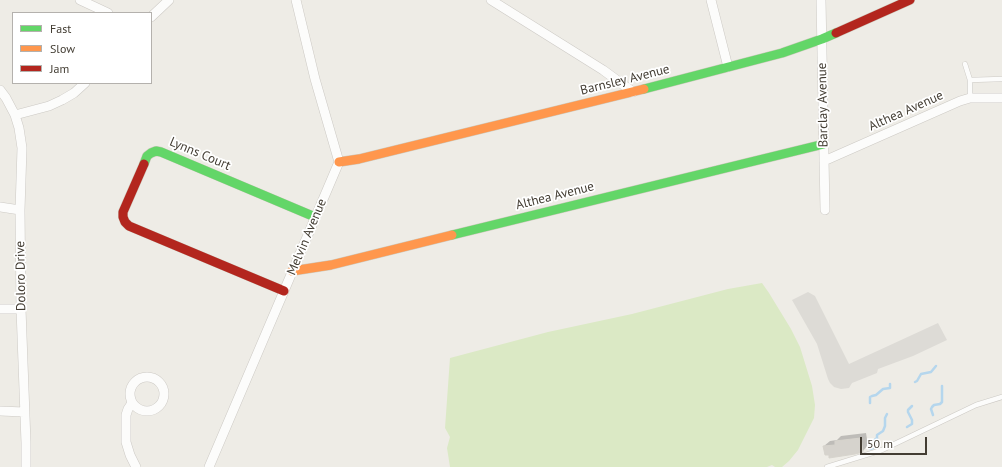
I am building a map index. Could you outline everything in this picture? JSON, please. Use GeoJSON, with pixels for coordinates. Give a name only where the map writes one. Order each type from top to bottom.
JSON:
{"type":"FeatureCollection","features":[{"type":"Feature","properties":{"kind":"street"},"geometry":{"type":"LineString","coordinates":[[80,0],[106,12]]}},
{"type":"Feature","properties":{"kind":"street"},"geometry":{"type":"LineString","coordinates":[[152,16],[169,0]]}},
{"type":"Feature","properties":{"kind":"street"},"geometry":{"type":"LineString","coordinates":[[296,0],[315,79],[339,162]]}},
{"type":"Feature","properties":{"kind":"street"},"geometry":{"type":"LineString","coordinates":[[491,0],[603,70],[633,92]]}},
{"type":"Feature","properties":{"kind":"street"},"geometry":{"type":"LineString","coordinates":[[711,0],[728,67]]}},
{"type":"Feature","properties":{"kind":"street","name":"Barclay Avenue"},"geometry":{"type":"LineString","coordinates":[[821,0],[825,210]]}},
{"type":"Feature","properties":{"kind":"street","name":"Barnsley Avenue"},"geometry":{"type":"LineString","coordinates":[[339,162],[359,159],[633,92],[782,53],[822,39],[910,0]]}},
{"type":"Feature","properties":{"kind":"street"},"geometry":{"type":"LineString","coordinates":[[15,115],[49,106],[74,93],[84,84]]}},
{"type":"Feature","properties":{"kind":"street","name":"Doloro Drive"},"geometry":{"type":"LineString","coordinates":[[0,90],[15,115],[19,128],[22,148],[20,210],[21,309],[26,467]]}},
{"type":"Feature","properties":{"kind":"street","name":"Althea Avenue"},"geometry":{"type":"LineString","coordinates":[[824,161],[960,101],[970,98],[1002,98]]}},
{"type":"Feature","properties":{"kind":"street","name":"Althea Avenue"},"geometry":{"type":"LineString","coordinates":[[292,271],[331,265],[824,144]]}},
{"type":"Feature","properties":{"kind":"street","name":"Lynns Court"},"geometry":{"type":"LineString","coordinates":[[284,291],[132,228],[125,222],[123,212],[147,156],[156,151],[315,217]]}},
{"type":"Feature","properties":{"kind":"street","name":"Melvin Avenue"},"geometry":{"type":"LineString","coordinates":[[210,467],[339,162]]}},
{"type":"Feature","properties":{"kind":"street"},"geometry":{"type":"LineString","coordinates":[[0,207],[20,210]]}},
{"type":"Feature","properties":{"kind":"street"},"geometry":{"type":"LineString","coordinates":[[0,308],[21,309]]}},
{"type":"Feature","properties":{"kind":"street"},"geometry":{"type":"LineString","coordinates":[[132,403],[126,415],[126,442],[130,456],[136,467]]}},
{"type":"Feature","properties":{"kind":"street"},"geometry":{"type":"LineString","coordinates":[[0,411],[24,412]]}},
{"type":"Feature","properties":{"kind":"lane"},"geometry":{"type":"LineString","coordinates":[[965,64],[970,80],[970,98]]}},
{"type":"Feature","properties":{"kind":"lane"},"geometry":{"type":"LineString","coordinates":[[970,80],[1002,79]]}},
{"type":"Feature","properties":{"kind":"lane"},"geometry":{"type":"LineString","coordinates":[[827,467],[882,450],[976,405],[1002,397]]}},
{"type":"Feature","properties":{"kind":"green space"},"geometry":{"type":"Polygon","coordinates":[[[762,283],[791,329],[800,347],[812,386],[815,405],[814,418],[798,450],[782,467],[775,467],[772,465],[767,467],[450,467],[447,448],[450,437],[445,428],[450,358],[548,332],[632,314],[728,289],[762,283]]]}},
{"type":"Feature","properties":{"kind":"shaded area"},"geometry":{"type":"Polygon","coordinates":[[[808,292],[815,296],[849,364],[938,323],[947,340],[913,356],[878,369],[877,373],[852,383],[849,388],[841,389],[834,387],[828,379],[817,344],[792,300],[808,292]]]}},
{"type":"Feature","properties":{"kind":"building"},"geometry":{"type":"Polygon","coordinates":[[[861,438],[863,452],[829,458],[829,455],[825,455],[823,446],[835,445],[835,441],[861,438]]]}},
{"type":"Feature","properties":{"kind":"waterway"},"geometry":{"type":"LineString","coordinates":[[915,382],[921,374],[931,372],[936,366]]}},
{"type":"Feature","properties":{"kind":"waterway"},"geometry":{"type":"LineString","coordinates":[[870,403],[870,397],[876,395],[883,389],[890,388],[890,384]]}},
{"type":"Feature","properties":{"kind":"waterway"},"geometry":{"type":"LineString","coordinates":[[933,415],[931,409],[932,407],[942,402],[942,386]]}},
{"type":"Feature","properties":{"kind":"waterway"},"geometry":{"type":"LineString","coordinates":[[907,427],[912,424],[912,420],[908,412],[912,406]]}},
{"type":"Feature","properties":{"kind":"waterway"},"geometry":{"type":"LineString","coordinates":[[876,442],[877,435],[883,431],[885,426],[885,418],[887,414]]}},
{"type":"Feature","properties":{"kind":"waterway"},"geometry":{"type":"LineString","coordinates":[[873,448],[870,449],[869,445],[877,438]]}},
{"type":"Feature","properties":{"kind":"traffic: fast"},"geometry":{"type":"LineString","coordinates":[[644,89],[782,53],[836,33]]}},
{"type":"Feature","properties":{"kind":"traffic: fast"},"geometry":{"type":"LineString","coordinates":[[452,235],[824,144]]}},
{"type":"Feature","properties":{"kind":"traffic: fast"},"geometry":{"type":"LineString","coordinates":[[144,164],[147,156],[151,153],[156,151],[161,152],[315,217]]}},
{"type":"Feature","properties":{"kind":"traffic: slow"},"geometry":{"type":"LineString","coordinates":[[339,162],[359,159],[644,89]]}},
{"type":"Feature","properties":{"kind":"traffic: slow"},"geometry":{"type":"LineString","coordinates":[[292,271],[331,265],[452,235]]}},
{"type":"Feature","properties":{"kind":"traffic: jam"},"geometry":{"type":"LineString","coordinates":[[836,33],[910,0]]}},
{"type":"Feature","properties":{"kind":"traffic: jam"},"geometry":{"type":"LineString","coordinates":[[144,164],[123,212],[125,222],[129,226],[284,291]]}}]}
